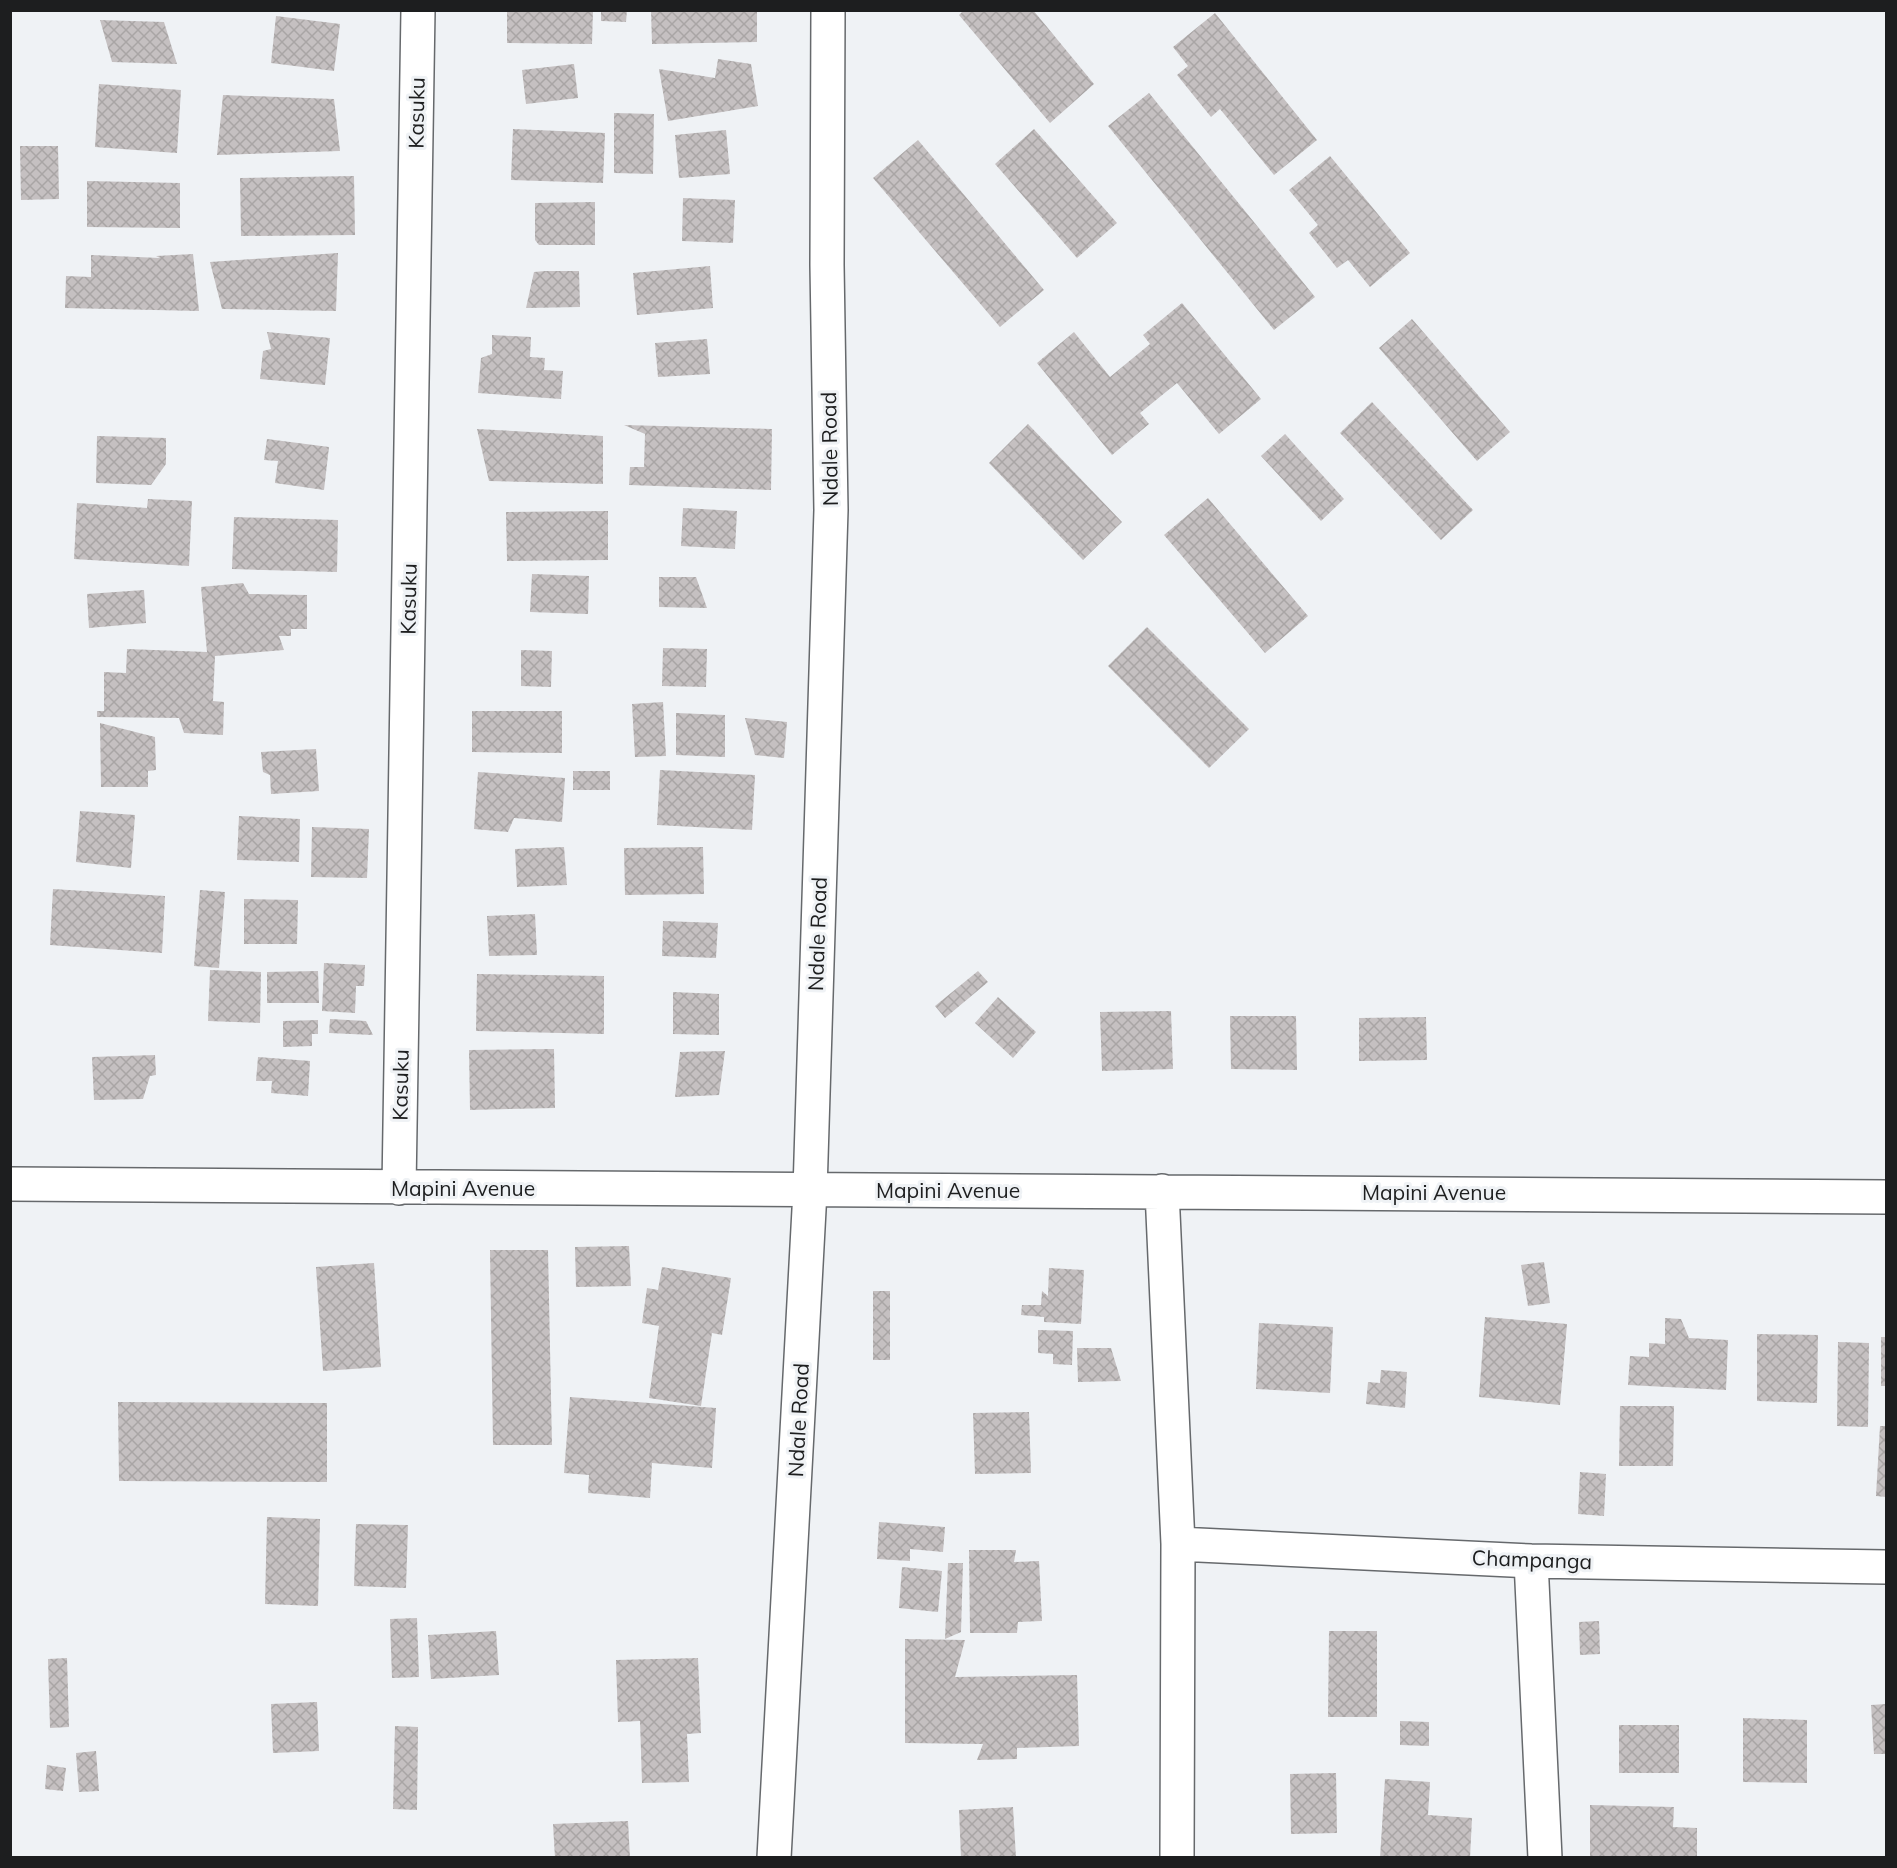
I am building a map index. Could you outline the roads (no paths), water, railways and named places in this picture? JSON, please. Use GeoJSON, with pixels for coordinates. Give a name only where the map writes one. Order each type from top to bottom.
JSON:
{"type":"FeatureCollection","features":[{"type":"Feature","properties":{"kind":"street","name":"Kasuku"},"geometry":{"type":"LineString","coordinates":[[399,1188],[418,10]]}},
{"type":"Feature","properties":{"kind":"street","name":"Ndale Road"},"geometry":{"type":"LineString","coordinates":[[774,1857],[810,1191],[831,510],[827,265],[828,10]]}},
{"type":"Feature","properties":{"kind":"street","name":"Mapini Avenue"},"geometry":{"type":"LineString","coordinates":[[10,1184],[1887,1197]]}},
{"type":"Feature","properties":{"kind":"street"},"geometry":{"type":"LineString","coordinates":[[1162,1191],[1178,1544],[1177,1857]]}},
{"type":"Feature","properties":{"kind":"street","name":"Champanga"},"geometry":{"type":"LineString","coordinates":[[1178,1544],[1531,1561],[1887,1567]]}},
{"type":"Feature","properties":{"kind":"street"},"geometry":{"type":"LineString","coordinates":[[1531,1561],[1545,1857]]}}]}
